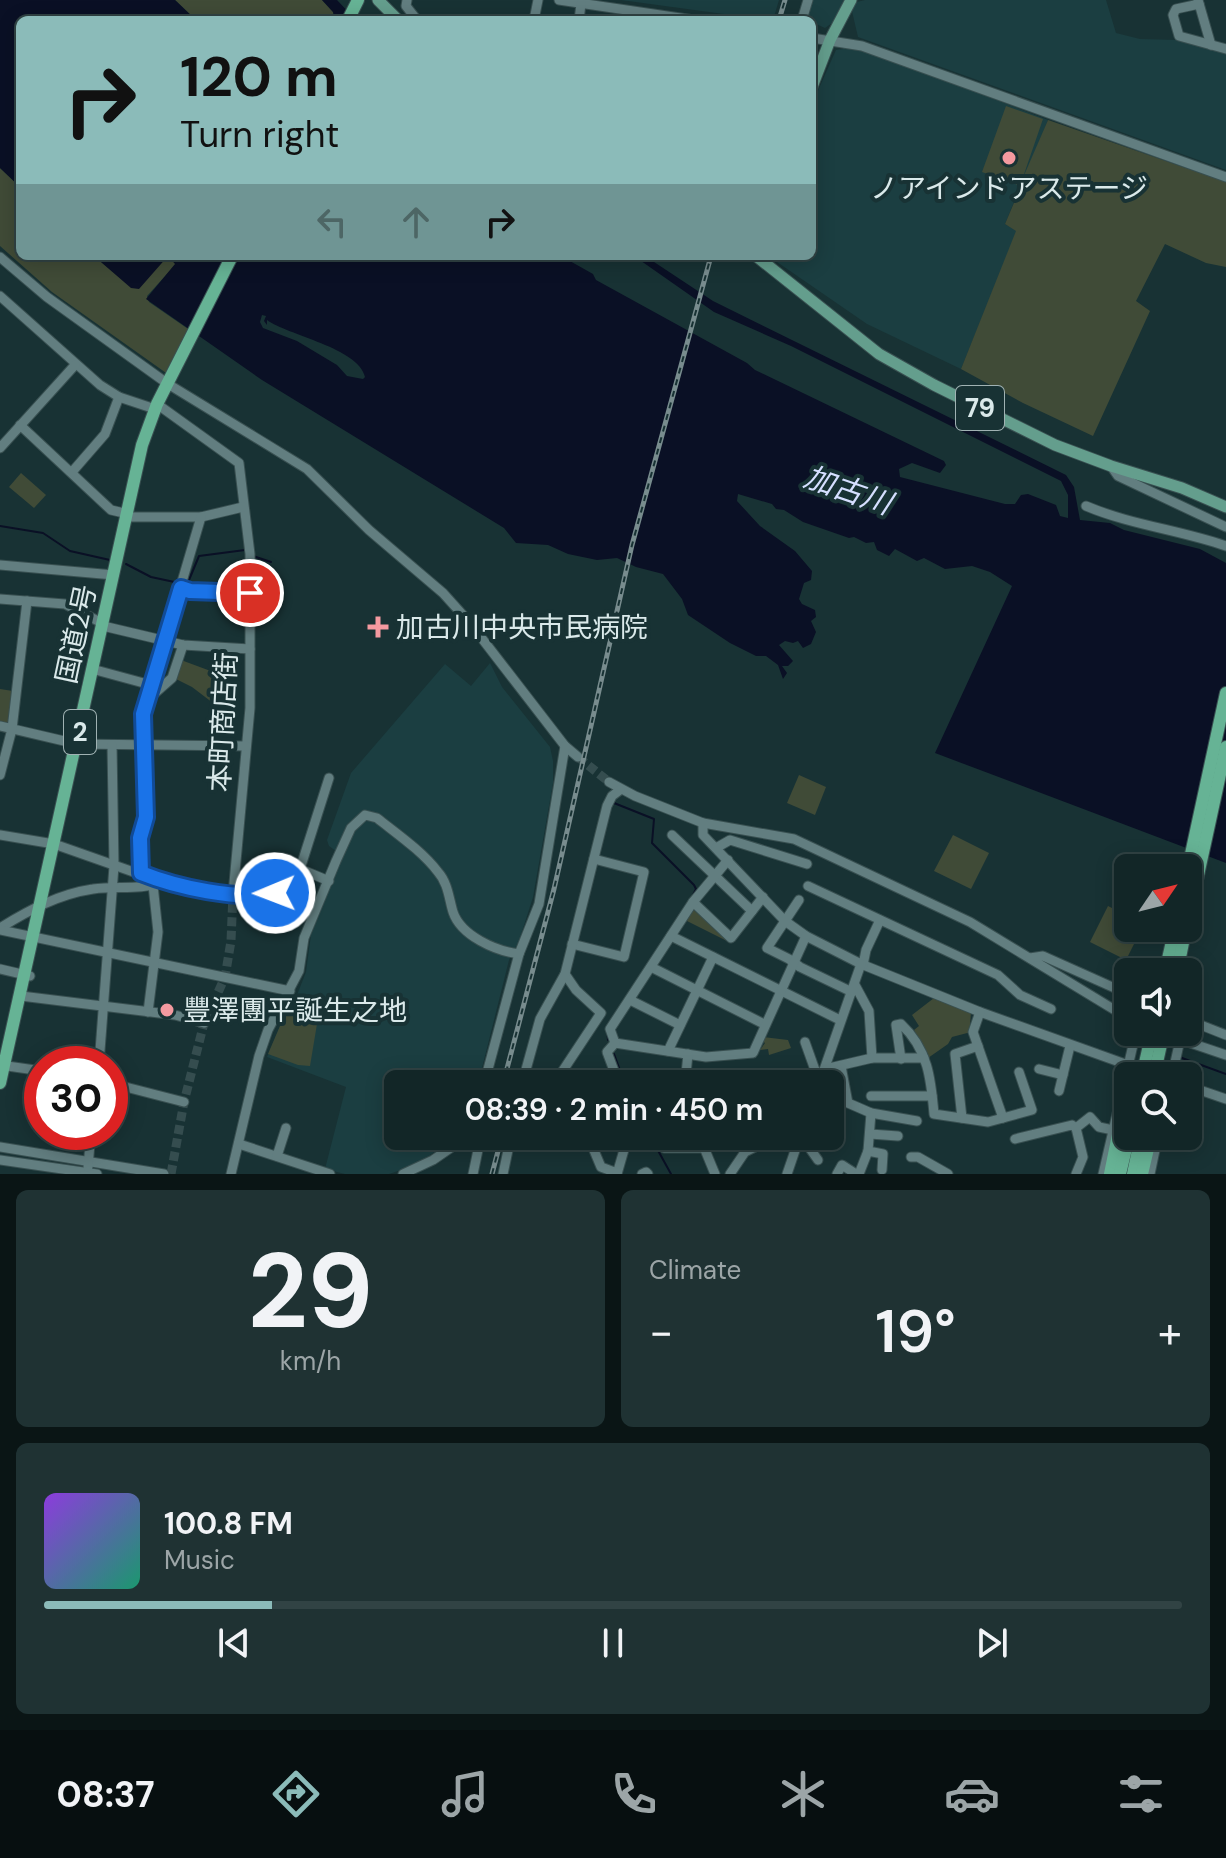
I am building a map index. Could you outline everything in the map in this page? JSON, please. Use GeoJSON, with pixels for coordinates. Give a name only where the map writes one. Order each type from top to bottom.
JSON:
{"type":"FeatureCollection","features":[{"type":"Feature","properties":{"kind":"highway","name":"国道2号"},"geometry":{"type":"LineString","coordinates":[[0,1083],[2,1065],[28,975],[142,445],[156,406],[230,260]]}},
{"type":"Feature","properties":{"kind":"highway"},"geometry":{"type":"LineString","coordinates":[[1191,854],[1226,693]]}},
{"type":"Feature","properties":{"kind":"highway"},"geometry":{"type":"LineString","coordinates":[[1202,857],[1226,747]]}},
{"type":"Feature","properties":{"kind":"highway"},"geometry":{"type":"LineString","coordinates":[[1110,1174],[1115,1150]]}},
{"type":"Feature","properties":{"kind":"highway"},"geometry":{"type":"LineString","coordinates":[[1120,1174],[1126,1150]]}},
{"type":"Feature","properties":{"kind":"highway"},"geometry":{"type":"LineString","coordinates":[[1133,1174],[1138,1150]]}},
{"type":"Feature","properties":{"kind":"highway"},"geometry":{"type":"LineString","coordinates":[[1142,1174],[1148,1150]]}},
{"type":"Feature","properties":{"kind":"main road"},"geometry":{"type":"LineString","coordinates":[[378,0],[394,16]]}},
{"type":"Feature","properties":{"kind":"main road"},"geometry":{"type":"LineString","coordinates":[[816,77],[830,40],[852,1]]}},
{"type":"Feature","properties":{"kind":"main road","name":"79"},"geometry":{"type":"LineString","coordinates":[[764,260],[879,354],[934,385],[1055,445],[1182,488],[1226,507]]}},
{"type":"Feature","properties":{"kind":"street"},"geometry":{"type":"LineString","coordinates":[[396,0],[406,3]]}},
{"type":"Feature","properties":{"kind":"street"},"geometry":{"type":"LineString","coordinates":[[559,0],[625,15]]}},
{"type":"Feature","properties":{"kind":"street"},"geometry":{"type":"LineString","coordinates":[[1211,45],[1199,2],[1176,9],[1173,15],[1179,36],[1211,45],[1226,49]]}},
{"type":"Feature","properties":{"kind":"street"},"geometry":{"type":"LineString","coordinates":[[580,16],[581,4]]}},
{"type":"Feature","properties":{"kind":"street"},"geometry":{"type":"LineString","coordinates":[[816,38],[862,46],[1226,177]]}},
{"type":"Feature","properties":{"kind":"street"},"geometry":{"type":"LineString","coordinates":[[0,257],[47,297],[283,453],[327,486],[369,530],[443,593],[565,746],[578,757]]}},
{"type":"Feature","properties":{"kind":"street","name":"本町商店街"},"geometry":{"type":"LineString","coordinates":[[0,296],[100,385],[119,397],[156,406],[239,463],[250,554],[250,708],[233,894]]}},
{"type":"Feature","properties":{"kind":"street"},"geometry":{"type":"LineString","coordinates":[[0,448],[75,365]]}},
{"type":"Feature","properties":{"kind":"street"},"geometry":{"type":"LineString","coordinates":[[72,472],[105,434],[119,397]]}},
{"type":"Feature","properties":{"kind":"street"},"geometry":{"type":"LineString","coordinates":[[20,425],[111,510],[125,515],[201,517],[243,507]]}},
{"type":"Feature","properties":{"kind":"street"},"geometry":{"type":"LineString","coordinates":[[1111,466],[1118,476],[1226,527]]}},
{"type":"Feature","properties":{"kind":"street"},"geometry":{"type":"LineString","coordinates":[[1086,506],[1113,517],[1193,535],[1226,546]]}},
{"type":"Feature","properties":{"kind":"street"},"geometry":{"type":"LineString","coordinates":[[141,873],[140,838],[146,817],[143,714],[201,517]]}},
{"type":"Feature","properties":{"kind":"street"},"geometry":{"type":"LineString","coordinates":[[0,565],[114,575]]}},
{"type":"Feature","properties":{"kind":"street"},"geometry":{"type":"LineString","coordinates":[[182,584],[190,591],[250,593]]}},
{"type":"Feature","properties":{"kind":"street"},"geometry":{"type":"LineString","coordinates":[[0,599],[65,604],[103,626],[183,645],[250,649]]}},
{"type":"Feature","properties":{"kind":"street"},"geometry":{"type":"LineString","coordinates":[[0,775],[12,729],[27,601]]}},
{"type":"Feature","properties":{"kind":"street"},"geometry":{"type":"LineString","coordinates":[[147,700],[172,678],[183,645]]}},
{"type":"Feature","properties":{"kind":"street"},"geometry":{"type":"LineString","coordinates":[[92,669],[151,685]]}},
{"type":"Feature","properties":{"kind":"street"},"geometry":{"type":"LineString","coordinates":[[0,726],[77,744],[246,746]]}},
{"type":"Feature","properties":{"kind":"street"},"geometry":{"type":"LineString","coordinates":[[101,1046],[114,866],[112,745]]}},
{"type":"Feature","properties":{"kind":"street"},"geometry":{"type":"LineString","coordinates":[[488,1070],[519,954],[539,904],[565,746]]}},
{"type":"Feature","properties":{"kind":"street"},"geometry":{"type":"LineString","coordinates":[[0,929],[41,904],[91,889],[157,883],[233,894],[275,893],[300,869],[329,778]]}},
{"type":"Feature","properties":{"kind":"street"},"geometry":{"type":"LineString","coordinates":[[609,782],[620,790],[703,823],[794,839],[970,922],[1114,1009]]}},
{"type":"Feature","properties":{"kind":"street"},"geometry":{"type":"LineString","coordinates":[[526,1070],[540,1019],[565,974],[607,806],[612,796],[620,790]]}},
{"type":"Feature","properties":{"kind":"street"},"geometry":{"type":"LineString","coordinates":[[231,1174],[259,1056],[279,1006],[299,971],[304,938],[356,820],[365,815],[377,818],[440,874],[455,918],[464,931],[519,954]]}},
{"type":"Feature","properties":{"kind":"street"},"geometry":{"type":"LineString","coordinates":[[703,823],[703,835],[785,921],[806,936],[862,964],[980,1012],[1119,1062]]}},
{"type":"Feature","properties":{"kind":"street"},"geometry":{"type":"LineString","coordinates":[[0,835],[54,844],[141,873],[157,883]]}},
{"type":"Feature","properties":{"kind":"street"},"geometry":{"type":"LineString","coordinates":[[672,835],[752,911]]}},
{"type":"Feature","properties":{"kind":"street"},"geometry":{"type":"LineString","coordinates":[[716,848],[730,840],[807,864]]}},
{"type":"Feature","properties":{"kind":"street"},"geometry":{"type":"LineString","coordinates":[[572,944],[624,957],[644,872],[594,859]]}},
{"type":"Feature","properties":{"kind":"street"},"geometry":{"type":"LineString","coordinates":[[615,1043],[610,1029],[693,902],[728,860]]}},
{"type":"Feature","properties":{"kind":"street"},"geometry":{"type":"LineString","coordinates":[[300,869],[329,881]]}},
{"type":"Feature","properties":{"kind":"street"},"geometry":{"type":"LineString","coordinates":[[148,1012],[158,919],[157,883]]}},
{"type":"Feature","properties":{"kind":"street"},"geometry":{"type":"LineString","coordinates":[[872,1058],[869,1011],[853,988],[800,967],[767,948],[806,890],[975,960],[1020,995],[1042,1000],[1051,1009]]}},
{"type":"Feature","properties":{"kind":"street"},"geometry":{"type":"LineString","coordinates":[[693,902],[731,938],[763,897]]}},
{"type":"Feature","properties":{"kind":"street"},"geometry":{"type":"LineString","coordinates":[[824,1070],[866,950],[880,920]]}},
{"type":"Feature","properties":{"kind":"street"},"geometry":{"type":"LineString","coordinates":[[0,929],[290,991]]}},
{"type":"Feature","properties":{"kind":"street"},"geometry":{"type":"LineString","coordinates":[[671,936],[840,1020]]}},
{"type":"Feature","properties":{"kind":"street"},"geometry":{"type":"LineString","coordinates":[[615,1043],[706,1057],[753,1053],[806,936]]}},
{"type":"Feature","properties":{"kind":"street"},"geometry":{"type":"LineString","coordinates":[[1030,958],[1043,956],[1114,988]]}},
{"type":"Feature","properties":{"kind":"street"},"geometry":{"type":"LineString","coordinates":[[668,1051],[713,957]]}},
{"type":"Feature","properties":{"kind":"street"},"geometry":{"type":"LineString","coordinates":[[651,967],[764,1024]]}},
{"type":"Feature","properties":{"kind":"street"},"geometry":{"type":"LineString","coordinates":[[0,969],[28,975]]}},
{"type":"Feature","properties":{"kind":"street"},"geometry":{"type":"LineString","coordinates":[[563,1070],[601,1013],[576,990],[565,974]]}},
{"type":"Feature","properties":{"kind":"street"},"geometry":{"type":"LineString","coordinates":[[555,993],[576,990]]}},
{"type":"Feature","properties":{"kind":"street"},"geometry":{"type":"LineString","coordinates":[[21,996],[148,1012],[204,1023]]}},
{"type":"Feature","properties":{"kind":"street"},"geometry":{"type":"LineString","coordinates":[[630,1000],[680,1025]]}},
{"type":"Feature","properties":{"kind":"street"},"geometry":{"type":"LineString","coordinates":[[980,1012],[973,1032],[1003,1118]]}},
{"type":"Feature","properties":{"kind":"street"},"geometry":{"type":"LineString","coordinates":[[901,1059],[896,1025],[901,1024],[920,1046],[931,1076],[934,1114],[988,1122],[1032,1110],[1023,1078]]}},
{"type":"Feature","properties":{"kind":"street"},"geometry":{"type":"LineString","coordinates":[[1202,1026],[1226,1035]]}},
{"type":"Feature","properties":{"kind":"street"},"geometry":{"type":"LineString","coordinates":[[805,1042],[815,1070]]}},
{"type":"Feature","properties":{"kind":"street"},"geometry":{"type":"LineString","coordinates":[[614,1070],[607,1052],[615,1043]]}},
{"type":"Feature","properties":{"kind":"street"},"geometry":{"type":"LineString","coordinates":[[962,1118],[955,1054],[978,1046]]}},
{"type":"Feature","properties":{"kind":"street"},"geometry":{"type":"LineString","coordinates":[[1059,1091],[1070,1046]]}},
{"type":"Feature","properties":{"kind":"street"},"geometry":{"type":"LineString","coordinates":[[1198,1046],[1226,1055]]}},
{"type":"Feature","properties":{"kind":"street"},"geometry":{"type":"LineString","coordinates":[[686,1070],[688,1054]]}},
{"type":"Feature","properties":{"kind":"street"},"geometry":{"type":"LineString","coordinates":[[833,1070],[872,1058],[924,1058]]}},
{"type":"Feature","properties":{"kind":"street"},"geometry":{"type":"LineString","coordinates":[[2,1065],[24,1068]]}},
{"type":"Feature","properties":{"kind":"street"},"geometry":{"type":"LineString","coordinates":[[841,1066],[848,1103],[871,1113],[913,1117]]}},
{"type":"Feature","properties":{"kind":"street"},"geometry":{"type":"LineString","coordinates":[[1039,1069],[1063,1075]]}},
{"type":"Feature","properties":{"kind":"street"},"geometry":{"type":"LineString","coordinates":[[128,1088],[184,1102]]}},
{"type":"Feature","properties":{"kind":"street"},"geometry":{"type":"LineString","coordinates":[[1202,1091],[1226,1099]]}},
{"type":"Feature","properties":{"kind":"street"},"geometry":{"type":"LineString","coordinates":[[878,1093],[932,1096]]}},
{"type":"Feature","properties":{"kind":"street"},"geometry":{"type":"LineString","coordinates":[[837,1174],[842,1165],[857,1174],[868,1151],[871,1113]]}},
{"type":"Feature","properties":{"kind":"street"},"geometry":{"type":"LineString","coordinates":[[1076,1128],[1090,1117],[1099,1127],[1113,1130]]}},
{"type":"Feature","properties":{"kind":"street"},"geometry":{"type":"LineString","coordinates":[[1015,1139],[1072,1125],[1076,1128],[1083,1157],[1076,1174]]}},
{"type":"Feature","properties":{"kind":"street"},"geometry":{"type":"LineString","coordinates":[[1103,1174],[1114,1126]]}},
{"type":"Feature","properties":{"kind":"street"},"geometry":{"type":"LineString","coordinates":[[277,1156],[286,1128]]}},
{"type":"Feature","properties":{"kind":"street"},"geometry":{"type":"LineString","coordinates":[[870,1134],[898,1136]]}},
{"type":"Feature","properties":{"kind":"street"},"geometry":{"type":"LineString","coordinates":[[239,1144],[330,1174]]}},
{"type":"Feature","properties":{"kind":"street"},"geometry":{"type":"LineString","coordinates":[[0,1147],[164,1174]]}},
{"type":"Feature","properties":{"kind":"street"},"geometry":{"type":"LineString","coordinates":[[0,1160],[90,1173],[89,1150]]}},
{"type":"Feature","properties":{"kind":"street"},"geometry":{"type":"LineString","coordinates":[[403,1174],[448,1150]]}},
{"type":"Feature","properties":{"kind":"street"},"geometry":{"type":"LineString","coordinates":[[473,1174],[478,1150]]}},
{"type":"Feature","properties":{"kind":"street"},"geometry":{"type":"LineString","coordinates":[[503,1174],[508,1150]]}},
{"type":"Feature","properties":{"kind":"street"},"geometry":{"type":"LineString","coordinates":[[594,1150],[601,1167],[617,1173],[624,1150]]}},
{"type":"Feature","properties":{"kind":"street"},"geometry":{"type":"LineString","coordinates":[[706,1150],[715,1174]]}},
{"type":"Feature","properties":{"kind":"street"},"geometry":{"type":"LineString","coordinates":[[730,1174],[749,1150]]}},
{"type":"Feature","properties":{"kind":"street"},"geometry":{"type":"LineString","coordinates":[[787,1174],[796,1150]]}},
{"type":"Feature","properties":{"kind":"street"},"geometry":{"type":"LineString","coordinates":[[811,1150],[818,1160]]}},
{"type":"Feature","properties":{"kind":"street"},"geometry":{"type":"LineString","coordinates":[[1150,1174],[1155,1150]]}},
{"type":"Feature","properties":{"kind":"street"},"geometry":{"type":"LineString","coordinates":[[868,1151],[883,1154],[882,1170]]}},
{"type":"Feature","properties":{"kind":"street"},"geometry":{"type":"LineString","coordinates":[[911,1157],[918,1157],[948,1174]]}},
{"type":"Feature","properties":{"kind":"shaded area"},"geometry":{"type":"Polygon","coordinates":[[[621,0],[779,0],[774,16],[739,16],[621,0]]]}},
{"type":"Feature","properties":{"kind":"shaded area"},"geometry":{"type":"Polygon","coordinates":[[[812,0],[845,0],[832,23],[825,28],[816,24],[816,16],[808,16],[812,0]]]}},
{"type":"Feature","properties":{"kind":"shaded area"},"geometry":{"type":"Polygon","coordinates":[[[865,0],[1106,0],[1116,33],[1140,39],[1177,40],[1226,52],[1226,170],[858,37],[851,7],[853,3],[865,0]]]}},
{"type":"Feature","properties":{"kind":"shaded area"},"geometry":{"type":"Polygon","coordinates":[[[844,46],[956,79],[981,94],[1048,120],[1005,224],[1017,231],[961,369],[867,324],[777,262],[816,260],[816,95],[836,50],[844,46]]]}},
{"type":"Feature","properties":{"kind":"shaded area"},"geometry":{"type":"Polygon","coordinates":[[[490,663],[502,687],[550,747],[553,761],[553,783],[533,897],[519,941],[509,960],[482,1070],[384,1070],[384,1150],[437,1150],[416,1165],[389,1174],[345,1174],[325,1169],[346,1087],[267,1057],[306,972],[311,935],[343,856],[329,846],[327,840],[351,773],[445,664],[471,686],[490,663]]]}},
{"type":"Feature","properties":{"kind":"green space"},"geometry":{"type":"Polygon","coordinates":[[[175,0],[322,0],[334,16],[192,16],[175,0]]]}},
{"type":"Feature","properties":{"kind":"green space"},"geometry":{"type":"Polygon","coordinates":[[[1006,106],[1043,119],[1022,180],[1048,120],[1226,182],[1226,267],[1206,263],[1165,244],[1136,301],[1150,311],[1093,436],[961,369],[1016,231],[1005,224],[1021,186],[982,172],[1006,106]]]}},
{"type":"Feature","properties":{"kind":"green space"},"geometry":{"type":"Polygon","coordinates":[[[0,168],[16,183],[16,260],[99,260],[131,287],[163,260],[172,260],[176,264],[147,296],[149,302],[191,331],[169,375],[52,292],[0,246],[0,168]]]}},
{"type":"Feature","properties":{"kind":"green space"},"geometry":{"type":"Polygon","coordinates":[[[21,473],[46,495],[34,508],[9,487],[21,473]]]}},
{"type":"Feature","properties":{"kind":"green space"},"geometry":{"type":"Polygon","coordinates":[[[181,660],[216,673],[213,703],[174,678],[181,660]]]}},
{"type":"Feature","properties":{"kind":"green space"},"geometry":{"type":"Polygon","coordinates":[[[0,689],[13,691],[7,723],[0,722],[0,689]]]}},
{"type":"Feature","properties":{"kind":"green space"},"geometry":{"type":"Polygon","coordinates":[[[799,775],[826,787],[815,815],[787,803],[799,775]]]}},
{"type":"Feature","properties":{"kind":"green space"},"geometry":{"type":"Polygon","coordinates":[[[953,835],[989,853],[971,889],[934,871],[953,835]]]}},
{"type":"Feature","properties":{"kind":"green space"},"geometry":{"type":"Polygon","coordinates":[[[1108,906],[1114,909],[1114,942],[1135,942],[1127,958],[1122,958],[1090,942],[1108,906]]]}},
{"type":"Feature","properties":{"kind":"green space"},"geometry":{"type":"Polygon","coordinates":[[[692,908],[728,940],[687,921],[692,908]]]}},
{"type":"Feature","properties":{"kind":"green space"},"geometry":{"type":"Polygon","coordinates":[[[934,998],[971,1012],[970,1025],[973,1026],[971,1032],[952,1037],[948,1044],[928,1058],[914,1030],[919,1026],[912,1015],[934,998]]]}},
{"type":"Feature","properties":{"kind":"green space"},"geometry":{"type":"Polygon","coordinates":[[[286,1012],[317,1024],[310,1066],[268,1054],[286,1012]]]}},
{"type":"Feature","properties":{"kind":"green space"},"geometry":{"type":"Polygon","coordinates":[[[763,1037],[788,1040],[791,1048],[769,1055],[768,1049],[760,1050],[765,1043],[761,1040],[763,1037]]]}},
{"type":"Feature","properties":{"kind":"water"},"geometry":{"type":"Polygon","coordinates":[[[0,0],[175,0],[192,16],[16,16],[16,183],[0,168],[0,0]]]}},
{"type":"Feature","properties":{"kind":"water"},"geometry":{"type":"Polygon","coordinates":[[[322,0],[337,0],[352,16],[334,16],[322,0]]]}},
{"type":"Feature","properties":{"kind":"water"},"geometry":{"type":"Polygon","coordinates":[[[99,260],[164,260],[139,289],[131,288],[99,260]]]}},
{"type":"Feature","properties":{"kind":"water","name":"加古川"},"geometry":{"type":"Polygon","coordinates":[[[172,260],[568,260],[593,274],[596,280],[755,370],[944,461],[946,465],[940,473],[912,463],[899,469],[900,477],[1005,504],[1015,504],[1021,495],[1028,494],[1056,505],[1060,516],[1068,518],[1068,495],[1061,481],[791,346],[714,312],[640,260],[651,260],[713,301],[1066,475],[1074,487],[1080,520],[1110,523],[1124,530],[1200,549],[1226,563],[1226,863],[935,753],[1012,586],[990,572],[972,566],[945,569],[924,558],[917,561],[895,549],[889,556],[877,550],[874,542],[866,543],[803,522],[772,504],[738,494],[737,501],[760,526],[795,551],[812,571],[811,580],[804,583],[799,599],[802,604],[815,610],[816,617],[811,621],[816,632],[811,644],[803,648],[798,641],[785,641],[779,645],[793,661],[788,666],[782,666],[787,673],[783,679],[778,665],[766,656],[756,656],[730,643],[688,615],[682,599],[663,574],[617,558],[597,560],[568,554],[548,545],[516,543],[504,528],[262,380],[146,299],[175,264],[172,260]],[[262,315],[260,322],[263,328],[297,341],[337,365],[347,376],[365,377],[360,367],[337,350],[267,320],[267,325],[264,321],[266,316],[262,315]]]}},
{"type":"Feature","properties":{"kind":"waterway"},"geometry":{"type":"LineString","coordinates":[[0,526],[43,533],[70,551],[110,560]]}},
{"type":"Feature","properties":{"kind":"waterway"},"geometry":{"type":"LineString","coordinates":[[185,583],[199,556],[245,550]]}},
{"type":"Feature","properties":{"kind":"waterway"},"geometry":{"type":"LineString","coordinates":[[253,556],[271,562]]}},
{"type":"Feature","properties":{"kind":"waterway"},"geometry":{"type":"LineString","coordinates":[[126,564],[151,577],[179,583]]}},
{"type":"Feature","properties":{"kind":"waterway"},"geometry":{"type":"LineString","coordinates":[[614,803],[654,819],[652,843],[694,885],[693,895]]}},
{"type":"Feature","properties":{"kind":"waterway"},"geometry":{"type":"LineString","coordinates":[[607,1028],[608,1040]]}},
{"type":"Feature","properties":{"kind":"waterway"},"geometry":{"type":"LineString","coordinates":[[614,1054],[620,1070]]}},
{"type":"Feature","properties":{"kind":"waterway"},"geometry":{"type":"LineString","coordinates":[[1182,1058],[1226,1074]]}},
{"type":"Feature","properties":{"kind":"waterway"},"geometry":{"type":"LineString","coordinates":[[658,1150],[671,1174]]}},
{"type":"Feature","properties":{"kind":"tunnel"},"geometry":{"type":"LineString","coordinates":[[578,757],[609,782]]}},
{"type":"Feature","properties":{"kind":"tunnel"},"geometry":{"type":"LineString","coordinates":[[171,1174],[184,1102],[204,1023],[225,977],[231,941],[233,894]]}},
{"type":"Feature","properties":{"kind":"railway"},"geometry":{"type":"LineString","coordinates":[[780,16],[785,0]]}},
{"type":"Feature","properties":{"kind":"railway"},"geometry":{"type":"LineString","coordinates":[[507,1070],[554,889],[632,545],[710,260]]}},
{"type":"Feature","properties":{"kind":"railway"},"geometry":{"type":"LineString","coordinates":[[492,1174],[498,1150]]}},
{"type":"Feature","properties":{"kind":"place","name":"ノアインドアステージ"},"geometry":{"type":"Point","coordinates":[1009,158]}},
{"type":"Feature","properties":{"kind":"place","name":"加古川中央市民病院"},"geometry":{"type":"Point","coordinates":[378,627]}},
{"type":"Feature","properties":{"kind":"place","name":"豐澤團平誕生之地"},"geometry":{"type":"Point","coordinates":[167,1010]}},
{"type":"Feature","properties":{"kind":"route"},"geometry":{"type":"LineString","coordinates":[[250,593],[181,588],[143,714],[146,817],[140,838],[141,873],[162,882],[233,894],[275,893]]}}]}
